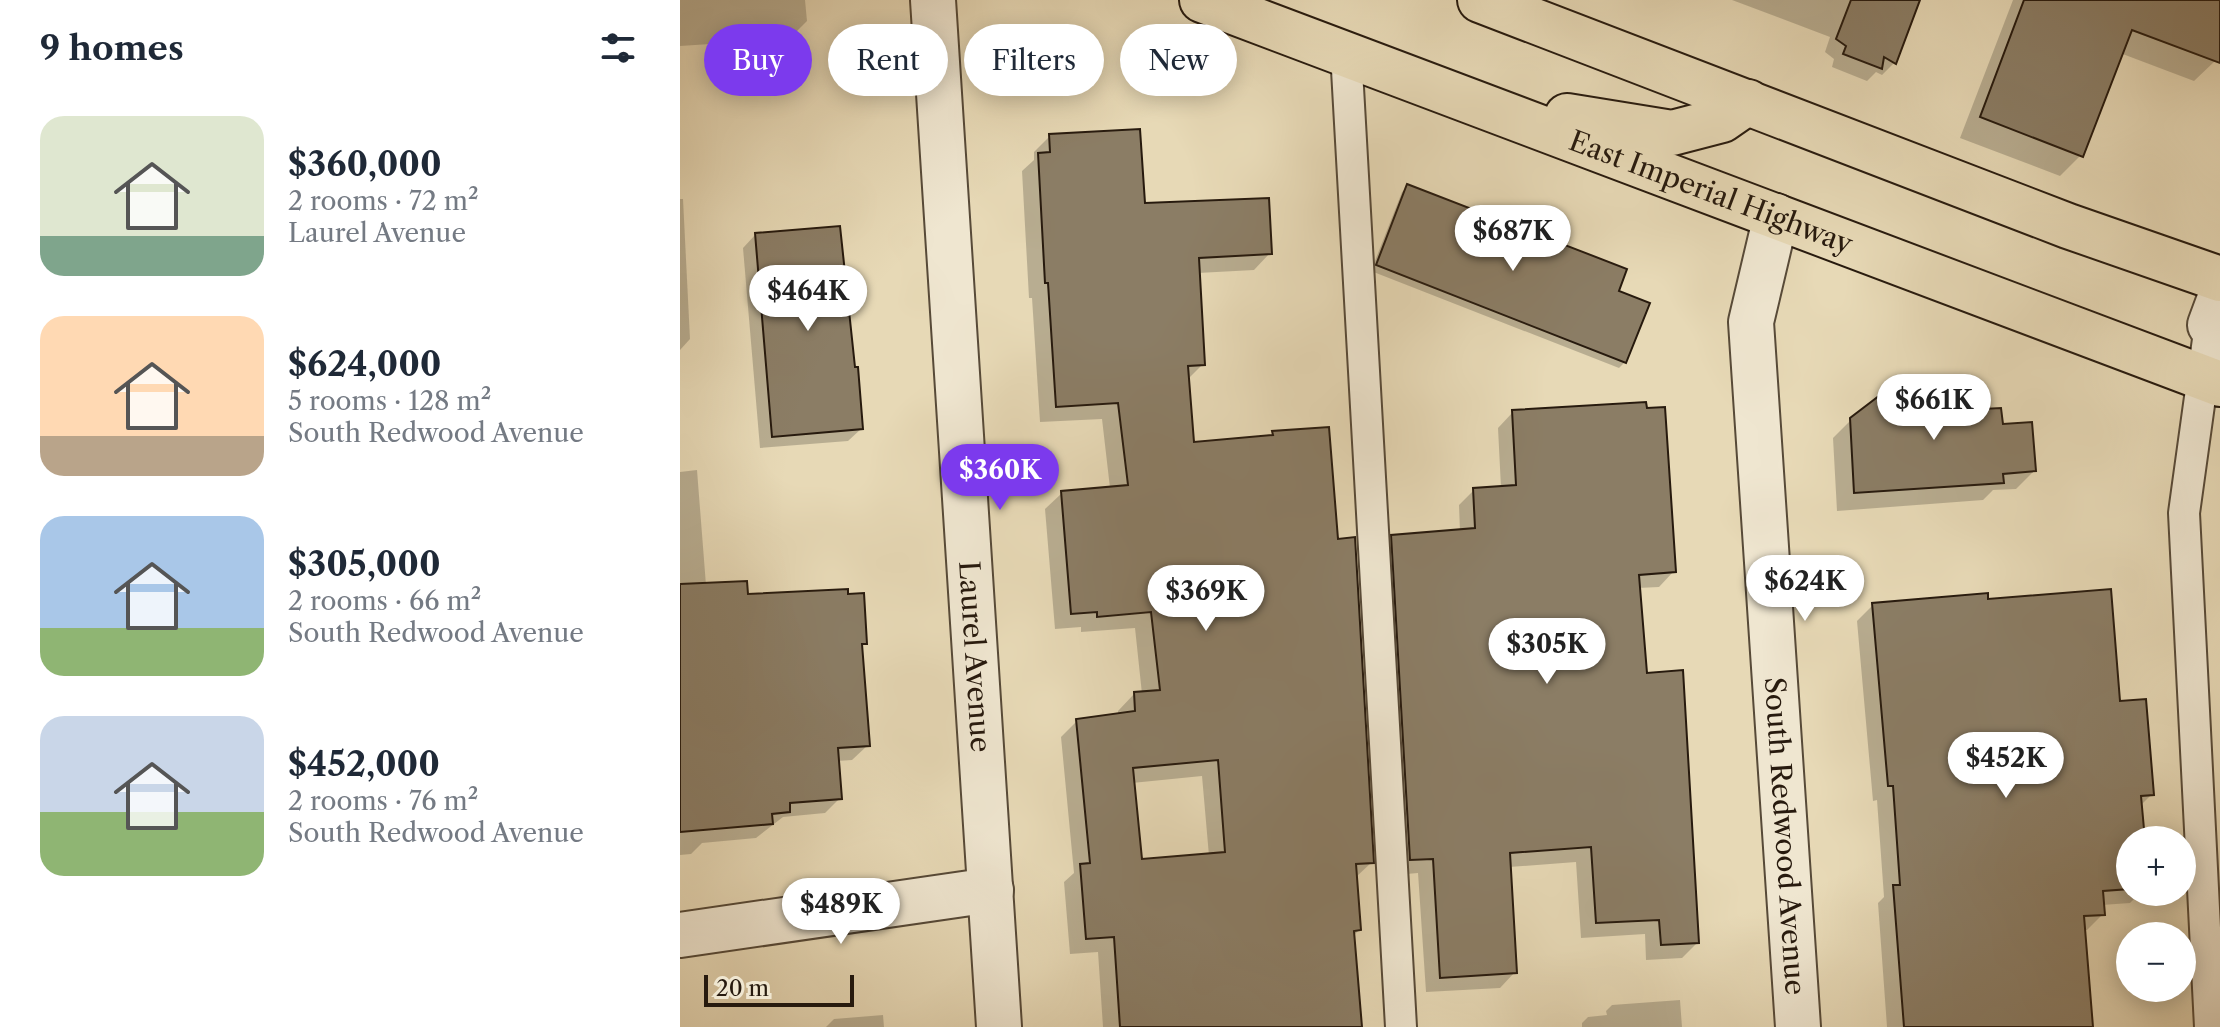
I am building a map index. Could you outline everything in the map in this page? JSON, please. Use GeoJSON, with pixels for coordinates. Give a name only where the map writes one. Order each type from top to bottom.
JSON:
{"type":"FeatureCollection","features":[{"type":"Feature","properties":{"kind":"main road","name":"East Imperial Highway"},"geometry":{"type":"LineString","coordinates":[[1202,0],[2212,381]]}},
{"type":"Feature","properties":{"kind":"main road"},"geometry":{"type":"LineString","coordinates":[[1480,0],[2068,226],[2220,279]]}},
{"type":"Feature","properties":{"kind":"main road"},"geometry":{"type":"LineString","coordinates":[[1478,102],[1672,133],[1722,120],[1748,102]]}},
{"type":"Feature","properties":{"kind":"street","name":"Laurel Avenue"},"geometry":{"type":"LineString","coordinates":[[933,0],[999,1027]]}},
{"type":"Feature","properties":{"kind":"street","name":"South Redwood Avenue"},"geometry":{"type":"LineString","coordinates":[[1776,216],[1751,322],[1798,1027]]}},
{"type":"Feature","properties":{"kind":"street"},"geometry":{"type":"LineString","coordinates":[[680,935],[991,890]]}},
{"type":"Feature","properties":{"kind":"lane"},"geometry":{"type":"LineString","coordinates":[[1346,52],[1401,1027]]}},
{"type":"Feature","properties":{"kind":"lane"},"geometry":{"type":"LineString","coordinates":[[2210,1027],[2184,513],[2212,381],[2215,311]]}},
{"type":"Feature","properties":{"kind":"building"},"geometry":{"type":"Polygon","coordinates":[[[1851,0],[1920,0],[1896,64],[1884,57],[1882,69],[1843,54],[1846,46],[1836,39],[1851,0]]]}},
{"type":"Feature","properties":{"kind":"building"},"geometry":{"type":"Polygon","coordinates":[[[2024,0],[2220,0],[2220,63],[2132,30],[2083,157],[1980,117],[2024,0]]]}},
{"type":"Feature","properties":{"kind":"building"},"geometry":{"type":"Polygon","coordinates":[[[1140,129],[1145,203],[1269,198],[1272,254],[1199,258],[1205,365],[1188,366],[1194,442],[1329,427],[1338,539],[1355,537],[1374,863],[1356,864],[1361,930],[1354,931],[1362,1027],[1120,1027],[1114,937],[1086,939],[1080,864],[1090,863],[1076,719],[1135,711],[1134,692],[1160,690],[1151,612],[1097,617],[1097,612],[1071,614],[1061,491],[1128,485],[1118,403],[1056,407],[1038,153],[1050,152],[1049,134],[1140,129]],[[1218,760],[1133,768],[1142,859],[1225,852],[1218,760]]]}},
{"type":"Feature","properties":{"kind":"building"},"geometry":{"type":"Polygon","coordinates":[[[1407,184],[1627,269],[1619,291],[1650,303],[1626,363],[1376,265],[1407,184]]]}},
{"type":"Feature","properties":{"kind":"building"},"geometry":{"type":"Polygon","coordinates":[[[840,226],[863,429],[772,437],[755,233],[840,226]]]}},
{"type":"Feature","properties":{"kind":"building"},"geometry":{"type":"Polygon","coordinates":[[[1934,383],[1961,394],[1963,410],[2001,408],[2003,424],[2032,422],[2036,471],[2003,474],[2004,483],[1854,493],[1850,418],[1892,386],[1934,383]]]}},
{"type":"Feature","properties":{"kind":"building"},"geometry":{"type":"Polygon","coordinates":[[[1646,402],[1647,408],[1665,407],[1676,572],[1639,575],[1647,673],[1683,670],[1699,943],[1661,945],[1659,920],[1596,923],[1591,847],[1510,853],[1517,973],[1440,978],[1433,859],[1410,860],[1391,535],[1475,528],[1473,488],[1516,485],[1512,410],[1646,402]]]}},
{"type":"Feature","properties":{"kind":"building"},"geometry":{"type":"Polygon","coordinates":[[[747,581],[748,594],[848,589],[848,594],[864,593],[867,644],[862,644],[870,746],[838,748],[842,799],[790,803],[790,812],[772,814],[773,824],[680,832],[680,584],[747,581]]]}},
{"type":"Feature","properties":{"kind":"building"},"geometry":{"type":"Polygon","coordinates":[[[2111,589],[2120,701],[2146,699],[2154,795],[2141,796],[2144,826],[2116,826],[2116,890],[2103,891],[2105,915],[2084,916],[2093,1027],[1904,1027],[1893,885],[1900,885],[1893,786],[1888,786],[1872,603],[1988,593],[1988,599],[2111,589]]]}}]}
